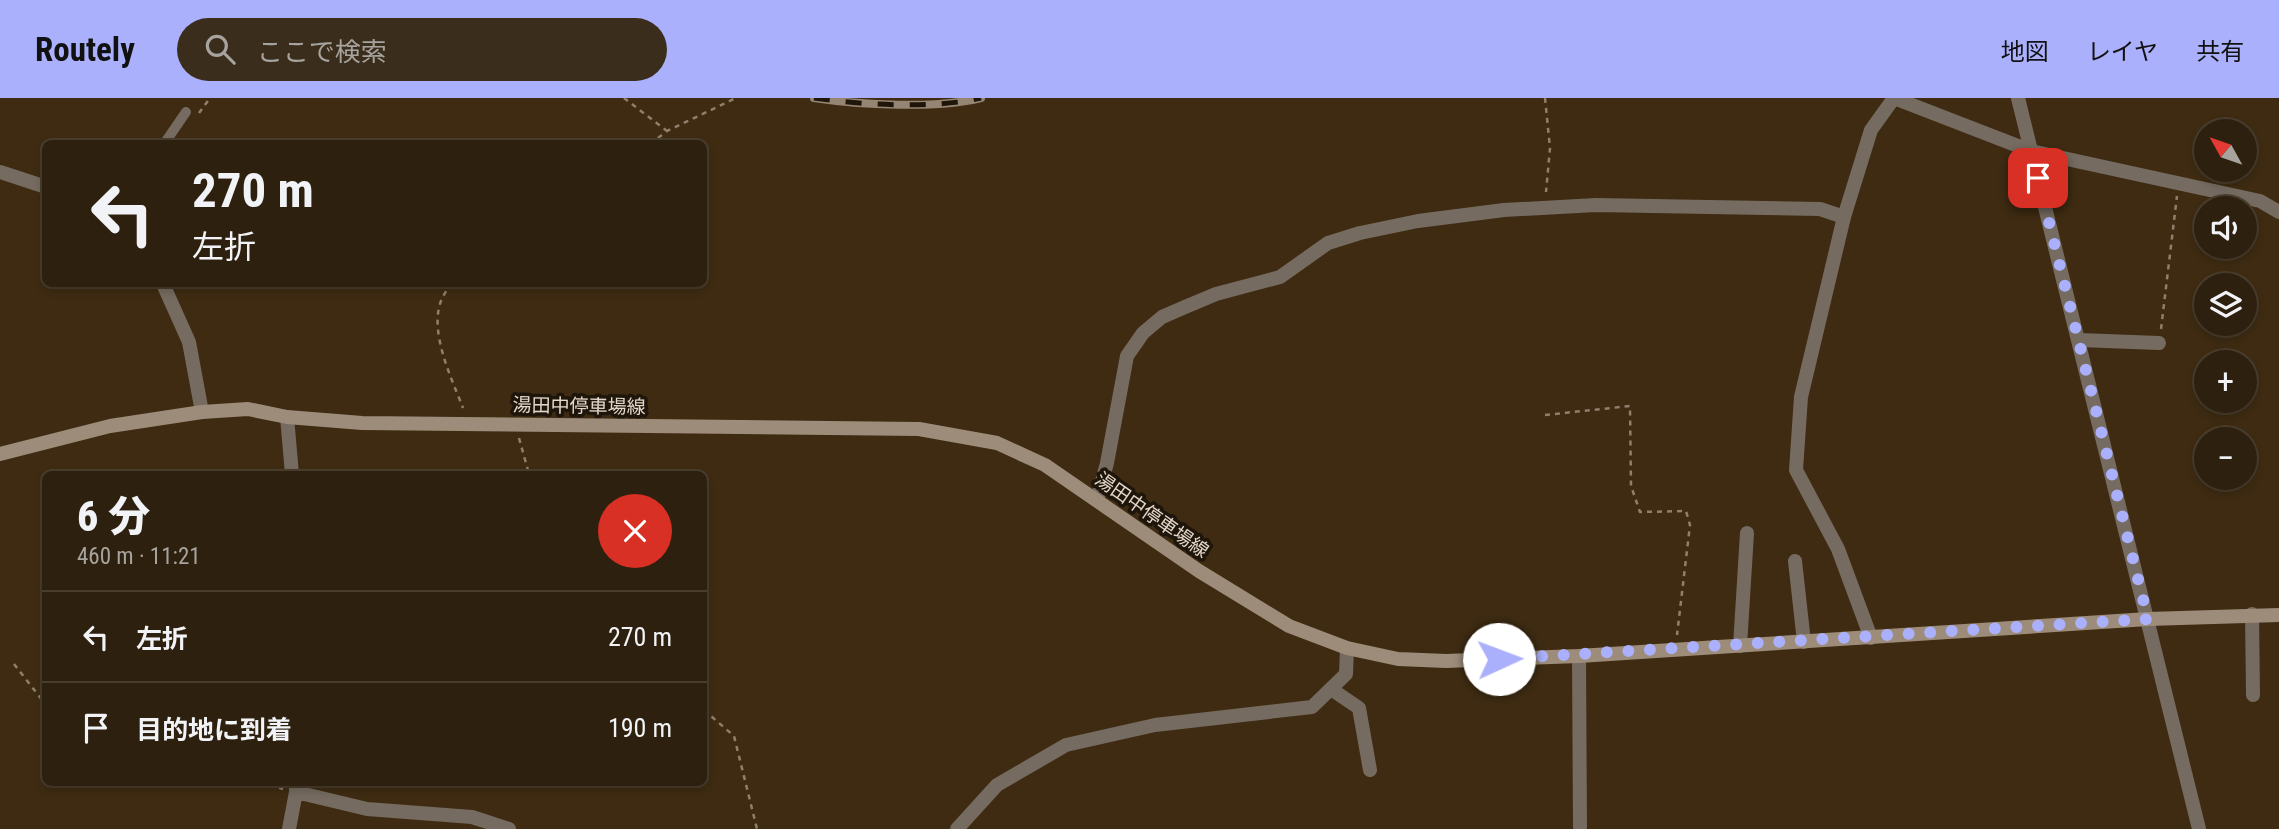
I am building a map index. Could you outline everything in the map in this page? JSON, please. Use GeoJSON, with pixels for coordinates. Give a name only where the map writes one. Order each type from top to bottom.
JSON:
{"type":"FeatureCollection","features":[{"type":"Feature","properties":{"kind":"main road","name":"湯田中停車場線"},"geometry":{"type":"LineString","coordinates":[[0,454],[110,425],[202,412],[248,409],[287,416],[362,423],[919,429],[997,443],[1045,465],[1199,570],[1289,626],[1347,648],[1398,659],[1446,661],[1579,656],[2148,619],[2279,615]]}},
{"type":"Feature","properties":{"kind":"street"},"geometry":{"type":"LineString","coordinates":[[1871,638],[1838,549],[1796,470],[1801,397],[1844,217],[1871,131],[1894,98],[2031,151],[2260,201],[2279,212]]}},
{"type":"Feature","properties":{"kind":"street"},"geometry":{"type":"LineString","coordinates":[[2018,98],[2199,829]]}},
{"type":"Feature","properties":{"kind":"street"},"geometry":{"type":"LineString","coordinates":[[0,172],[42,186]]}},
{"type":"Feature","properties":{"kind":"street"},"geometry":{"type":"LineString","coordinates":[[1097,500],[1107,463],[1127,356],[1143,333],[1162,317],[1216,294],[1280,277],[1328,243],[1360,233],[1460,214],[1596,205],[1820,209],[1844,217]]}},
{"type":"Feature","properties":{"kind":"street"},"geometry":{"type":"LineString","coordinates":[[164,287],[190,342],[202,412]]}},
{"type":"Feature","properties":{"kind":"street"},"geometry":{"type":"LineString","coordinates":[[2079,340],[2159,342]]}},
{"type":"Feature","properties":{"kind":"street"},"geometry":{"type":"LineString","coordinates":[[287,416],[292,471]]}},
{"type":"Feature","properties":{"kind":"street"},"geometry":{"type":"LineString","coordinates":[[1740,646],[1747,533]]}},
{"type":"Feature","properties":{"kind":"street"},"geometry":{"type":"LineString","coordinates":[[1795,561],[1804,642]]}},
{"type":"Feature","properties":{"kind":"street"},"geometry":{"type":"LineString","coordinates":[[2252,614],[2253,695]]}},
{"type":"Feature","properties":{"kind":"street"},"geometry":{"type":"LineString","coordinates":[[957,829],[997,785],[1066,745],[1155,725],[1312,707],[1346,674],[1347,648]]}},
{"type":"Feature","properties":{"kind":"street"},"geometry":{"type":"LineString","coordinates":[[1579,656],[1580,829]]}},
{"type":"Feature","properties":{"kind":"street"},"geometry":{"type":"LineString","coordinates":[[1331,688],[1359,708],[1370,769]]}},
{"type":"Feature","properties":{"kind":"street"},"geometry":{"type":"LineString","coordinates":[[289,829],[296,787],[367,809],[472,817],[509,829]]}},
{"type":"Feature","properties":{"kind":"lane"},"geometry":{"type":"LineString","coordinates":[[167,140],[186,112]]}},
{"type":"Feature","properties":{"kind":"path"},"geometry":{"type":"LineString","coordinates":[[624,98],[667,131]]}},
{"type":"Feature","properties":{"kind":"path"},"geometry":{"type":"LineString","coordinates":[[655,140],[667,131],[736,98]]}},
{"type":"Feature","properties":{"kind":"path"},"geometry":{"type":"LineString","coordinates":[[1545,98],[1550,148],[1545,208]]}},
{"type":"Feature","properties":{"kind":"path"},"geometry":{"type":"LineString","coordinates":[[2159,342],[2178,183]]}},
{"type":"Feature","properties":{"kind":"path"},"geometry":{"type":"LineString","coordinates":[[451,287],[440,301],[438,329],[469,425]]}},
{"type":"Feature","properties":{"kind":"path"},"geometry":{"type":"LineString","coordinates":[[1545,415],[1630,406],[1631,486],[1640,512],[1686,511],[1690,525],[1676,650]]}},
{"type":"Feature","properties":{"kind":"path"},"geometry":{"type":"LineString","coordinates":[[516,425],[528,471]]}},
{"type":"Feature","properties":{"kind":"path"},"geometry":{"type":"LineString","coordinates":[[14,664],[42,700]]}},
{"type":"Feature","properties":{"kind":"path"},"geometry":{"type":"LineString","coordinates":[[707,713],[734,736],[757,829]]}},
{"type":"Feature","properties":{"kind":"railway"},"geometry":{"type":"LineString","coordinates":[[814,98],[898,105],[942,104],[981,98]]}},
{"type":"Feature","properties":{"kind":"route"},"geometry":{"type":"LineString","coordinates":[[1499,659],[2148,619],[2038,178]]}}]}
